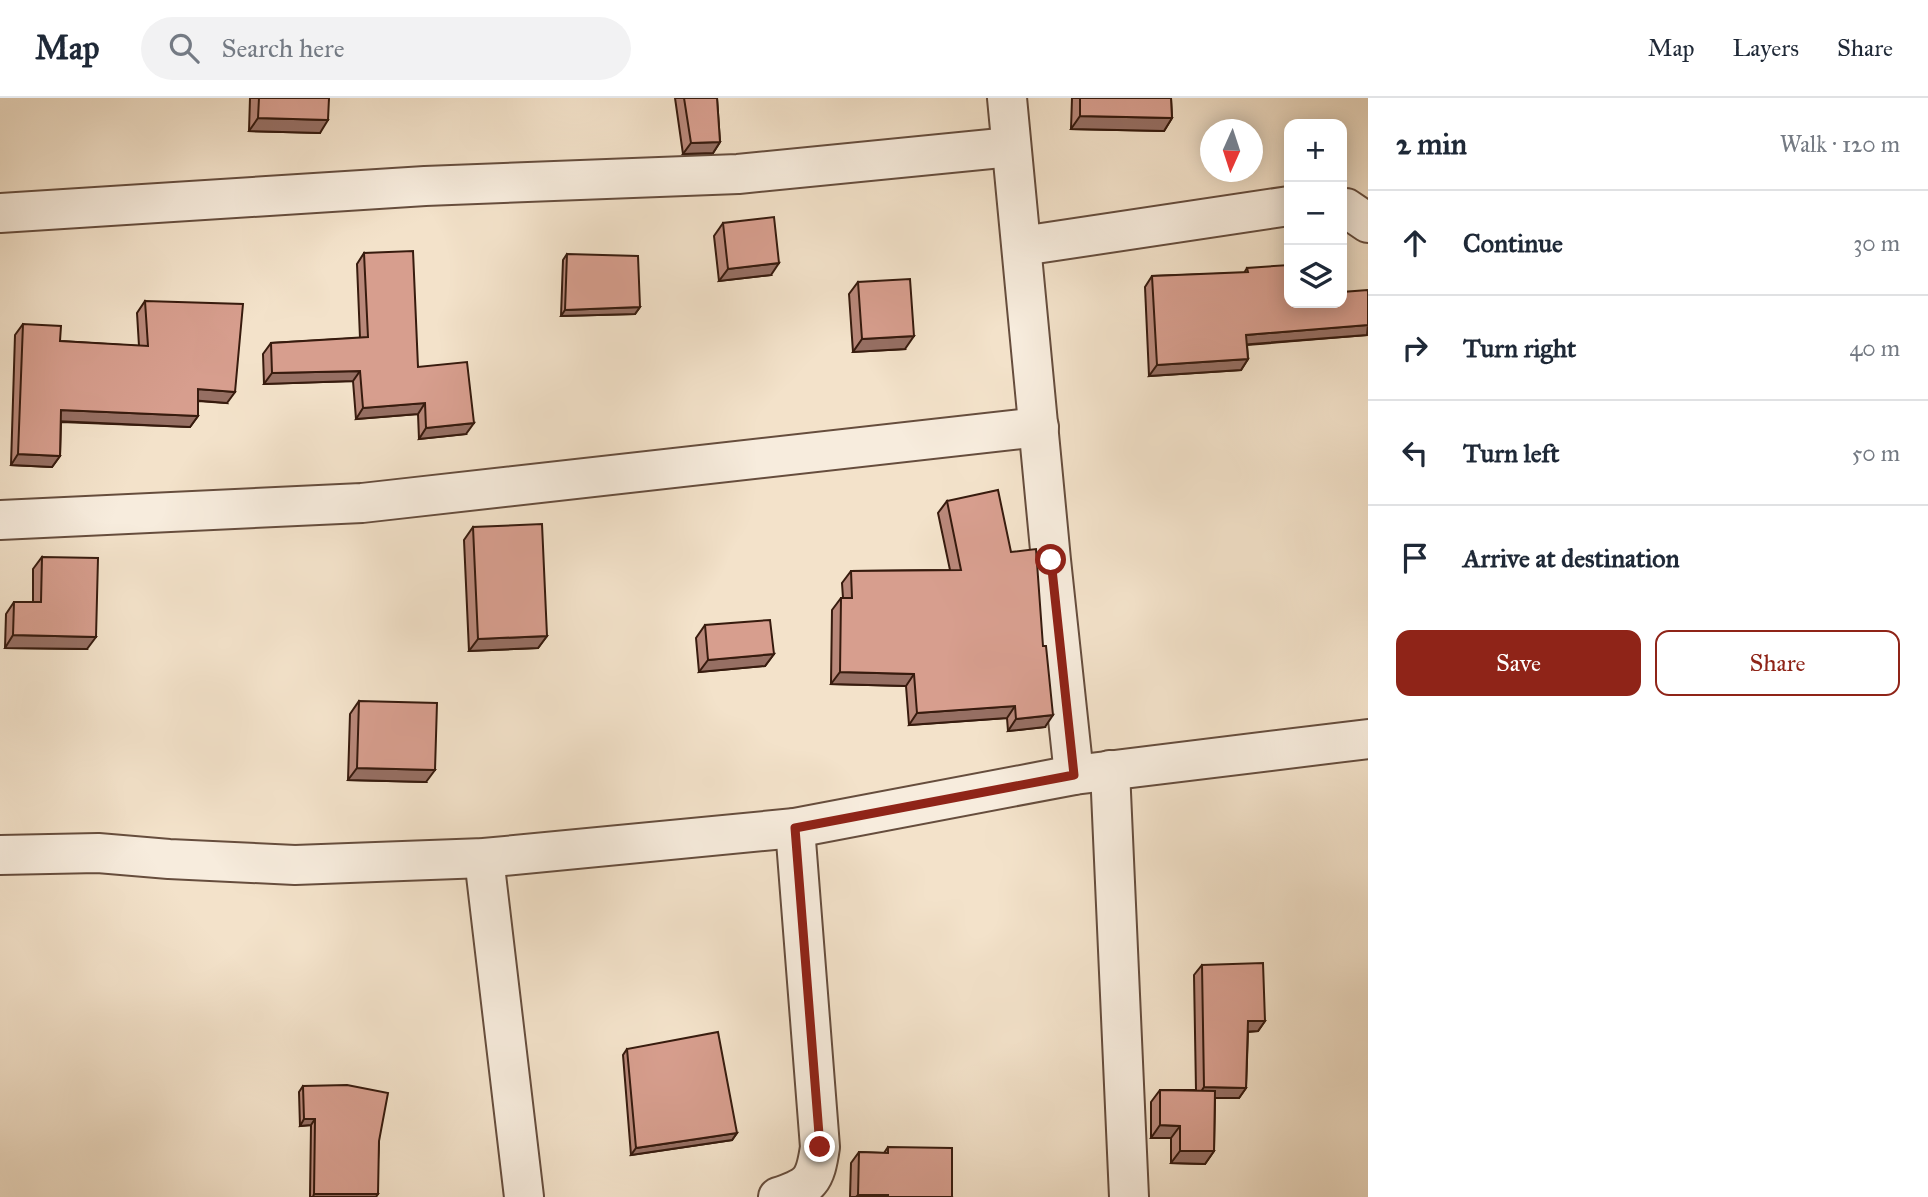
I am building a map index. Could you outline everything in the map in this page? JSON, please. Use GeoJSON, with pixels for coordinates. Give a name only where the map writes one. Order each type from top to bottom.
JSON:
{"type":"FeatureCollection","features":[{"type":"Feature","properties":{"kind":"street"},"geometry":{"type":"LineString","coordinates":[[1007,98],[1039,427],[1092,773],[1129,1197]]}},
{"type":"Feature","properties":{"kind":"street"},"geometry":{"type":"LineString","coordinates":[[0,213],[425,186],[738,174],[1011,147]]}},
{"type":"Feature","properties":{"kind":"street"},"geometry":{"type":"LineString","coordinates":[[1022,246],[1284,207]]}},
{"type":"Feature","properties":{"kind":"street"},"geometry":{"type":"LineString","coordinates":[[1347,209],[1368,223]]}},
{"type":"Feature","properties":{"kind":"street"},"geometry":{"type":"LineString","coordinates":[[0,520],[362,503],[1039,427]]}},
{"type":"Feature","properties":{"kind":"street"},"geometry":{"type":"LineString","coordinates":[[0,855],[98,853],[295,865],[484,858],[795,828],[1092,773],[1368,739]]}},
{"type":"Feature","properties":{"kind":"street"},"geometry":{"type":"LineString","coordinates":[[778,1197],[801,1190],[816,1172],[820,1147],[795,828]]}},
{"type":"Feature","properties":{"kind":"street"},"geometry":{"type":"LineString","coordinates":[[484,858],[524,1197]]}},
{"type":"Feature","properties":{"kind":"building"},"geometry":{"type":"Polygon","coordinates":[[[259,98],[329,98],[328,120],[258,118],[259,98]]]}},
{"type":"Feature","properties":{"kind":"building"},"geometry":{"type":"Polygon","coordinates":[[[684,98],[717,98],[720,142],[691,143],[684,98]]]}},
{"type":"Feature","properties":{"kind":"building"},"geometry":{"type":"Polygon","coordinates":[[[1080,98],[1171,98],[1172,118],[1080,116],[1080,98]]]}},
{"type":"Feature","properties":{"kind":"building"},"geometry":{"type":"Polygon","coordinates":[[[774,217],[779,263],[728,269],[723,223],[774,217]]]}},
{"type":"Feature","properties":{"kind":"building"},"geometry":{"type":"Polygon","coordinates":[[[413,251],[418,367],[467,362],[474,423],[426,428],[425,403],[363,408],[360,371],[272,373],[271,343],[368,337],[364,253],[413,251]]]}},
{"type":"Feature","properties":{"kind":"building"},"geometry":{"type":"Polygon","coordinates":[[[567,254],[638,256],[640,307],[565,310],[567,254]]]}},
{"type":"Feature","properties":{"kind":"building"},"geometry":{"type":"Polygon","coordinates":[[[1284,265],[1284,308],[1347,308],[1347,292],[1368,290],[1368,325],[1246,335],[1248,359],[1157,365],[1152,276],[1248,272],[1247,268],[1284,265]]]}},
{"type":"Feature","properties":{"kind":"building"},"geometry":{"type":"Polygon","coordinates":[[[910,279],[914,336],[862,339],[858,282],[910,279]]]}},
{"type":"Feature","properties":{"kind":"building"},"geometry":{"type":"Polygon","coordinates":[[[145,301],[243,304],[235,392],[198,389],[198,416],[61,410],[60,456],[18,454],[23,324],[61,326],[60,341],[148,346],[145,301]]]}},
{"type":"Feature","properties":{"kind":"building"},"geometry":{"type":"Polygon","coordinates":[[[998,490],[1011,552],[1036,549],[1043,646],[1046,646],[1053,715],[1016,719],[1015,706],[917,713],[914,674],[840,672],[841,598],[852,598],[851,571],[961,570],[947,501],[998,490]]]}},
{"type":"Feature","properties":{"kind":"building"},"geometry":{"type":"Polygon","coordinates":[[[542,524],[547,636],[478,639],[473,527],[542,524]]]}},
{"type":"Feature","properties":{"kind":"building"},"geometry":{"type":"Polygon","coordinates":[[[42,557],[98,558],[96,637],[13,635],[14,602],[41,602],[42,557]]]}},
{"type":"Feature","properties":{"kind":"building"},"geometry":{"type":"Polygon","coordinates":[[[770,620],[774,654],[708,660],[705,625],[770,620]]]}},
{"type":"Feature","properties":{"kind":"building"},"geometry":{"type":"Polygon","coordinates":[[[359,701],[437,703],[435,770],[357,768],[359,701]]]}},
{"type":"Feature","properties":{"kind":"building"},"geometry":{"type":"Polygon","coordinates":[[[1263,963],[1265,1021],[1248,1021],[1246,1088],[1204,1087],[1202,965],[1263,963]]]}},
{"type":"Feature","properties":{"kind":"building"},"geometry":{"type":"Polygon","coordinates":[[[718,1032],[737,1133],[636,1148],[627,1049],[718,1032]]]}},
{"type":"Feature","properties":{"kind":"building"},"geometry":{"type":"Polygon","coordinates":[[[347,1085],[388,1093],[379,1141],[378,1194],[314,1194],[315,1119],[304,1119],[303,1086],[347,1085]]]}},
{"type":"Feature","properties":{"kind":"building"},"geometry":{"type":"Polygon","coordinates":[[[1160,1090],[1215,1091],[1214,1151],[1180,1151],[1180,1126],[1160,1125],[1160,1090]]]}},
{"type":"Feature","properties":{"kind":"building"},"geometry":{"type":"Polygon","coordinates":[[[888,1147],[952,1148],[952,1197],[858,1195],[859,1152],[888,1153],[888,1147]]]}},
{"type":"Feature","properties":{"kind":"route"},"geometry":{"type":"LineString","coordinates":[[820,1147],[795,828],[1074,775],[1051,560]]}}]}
